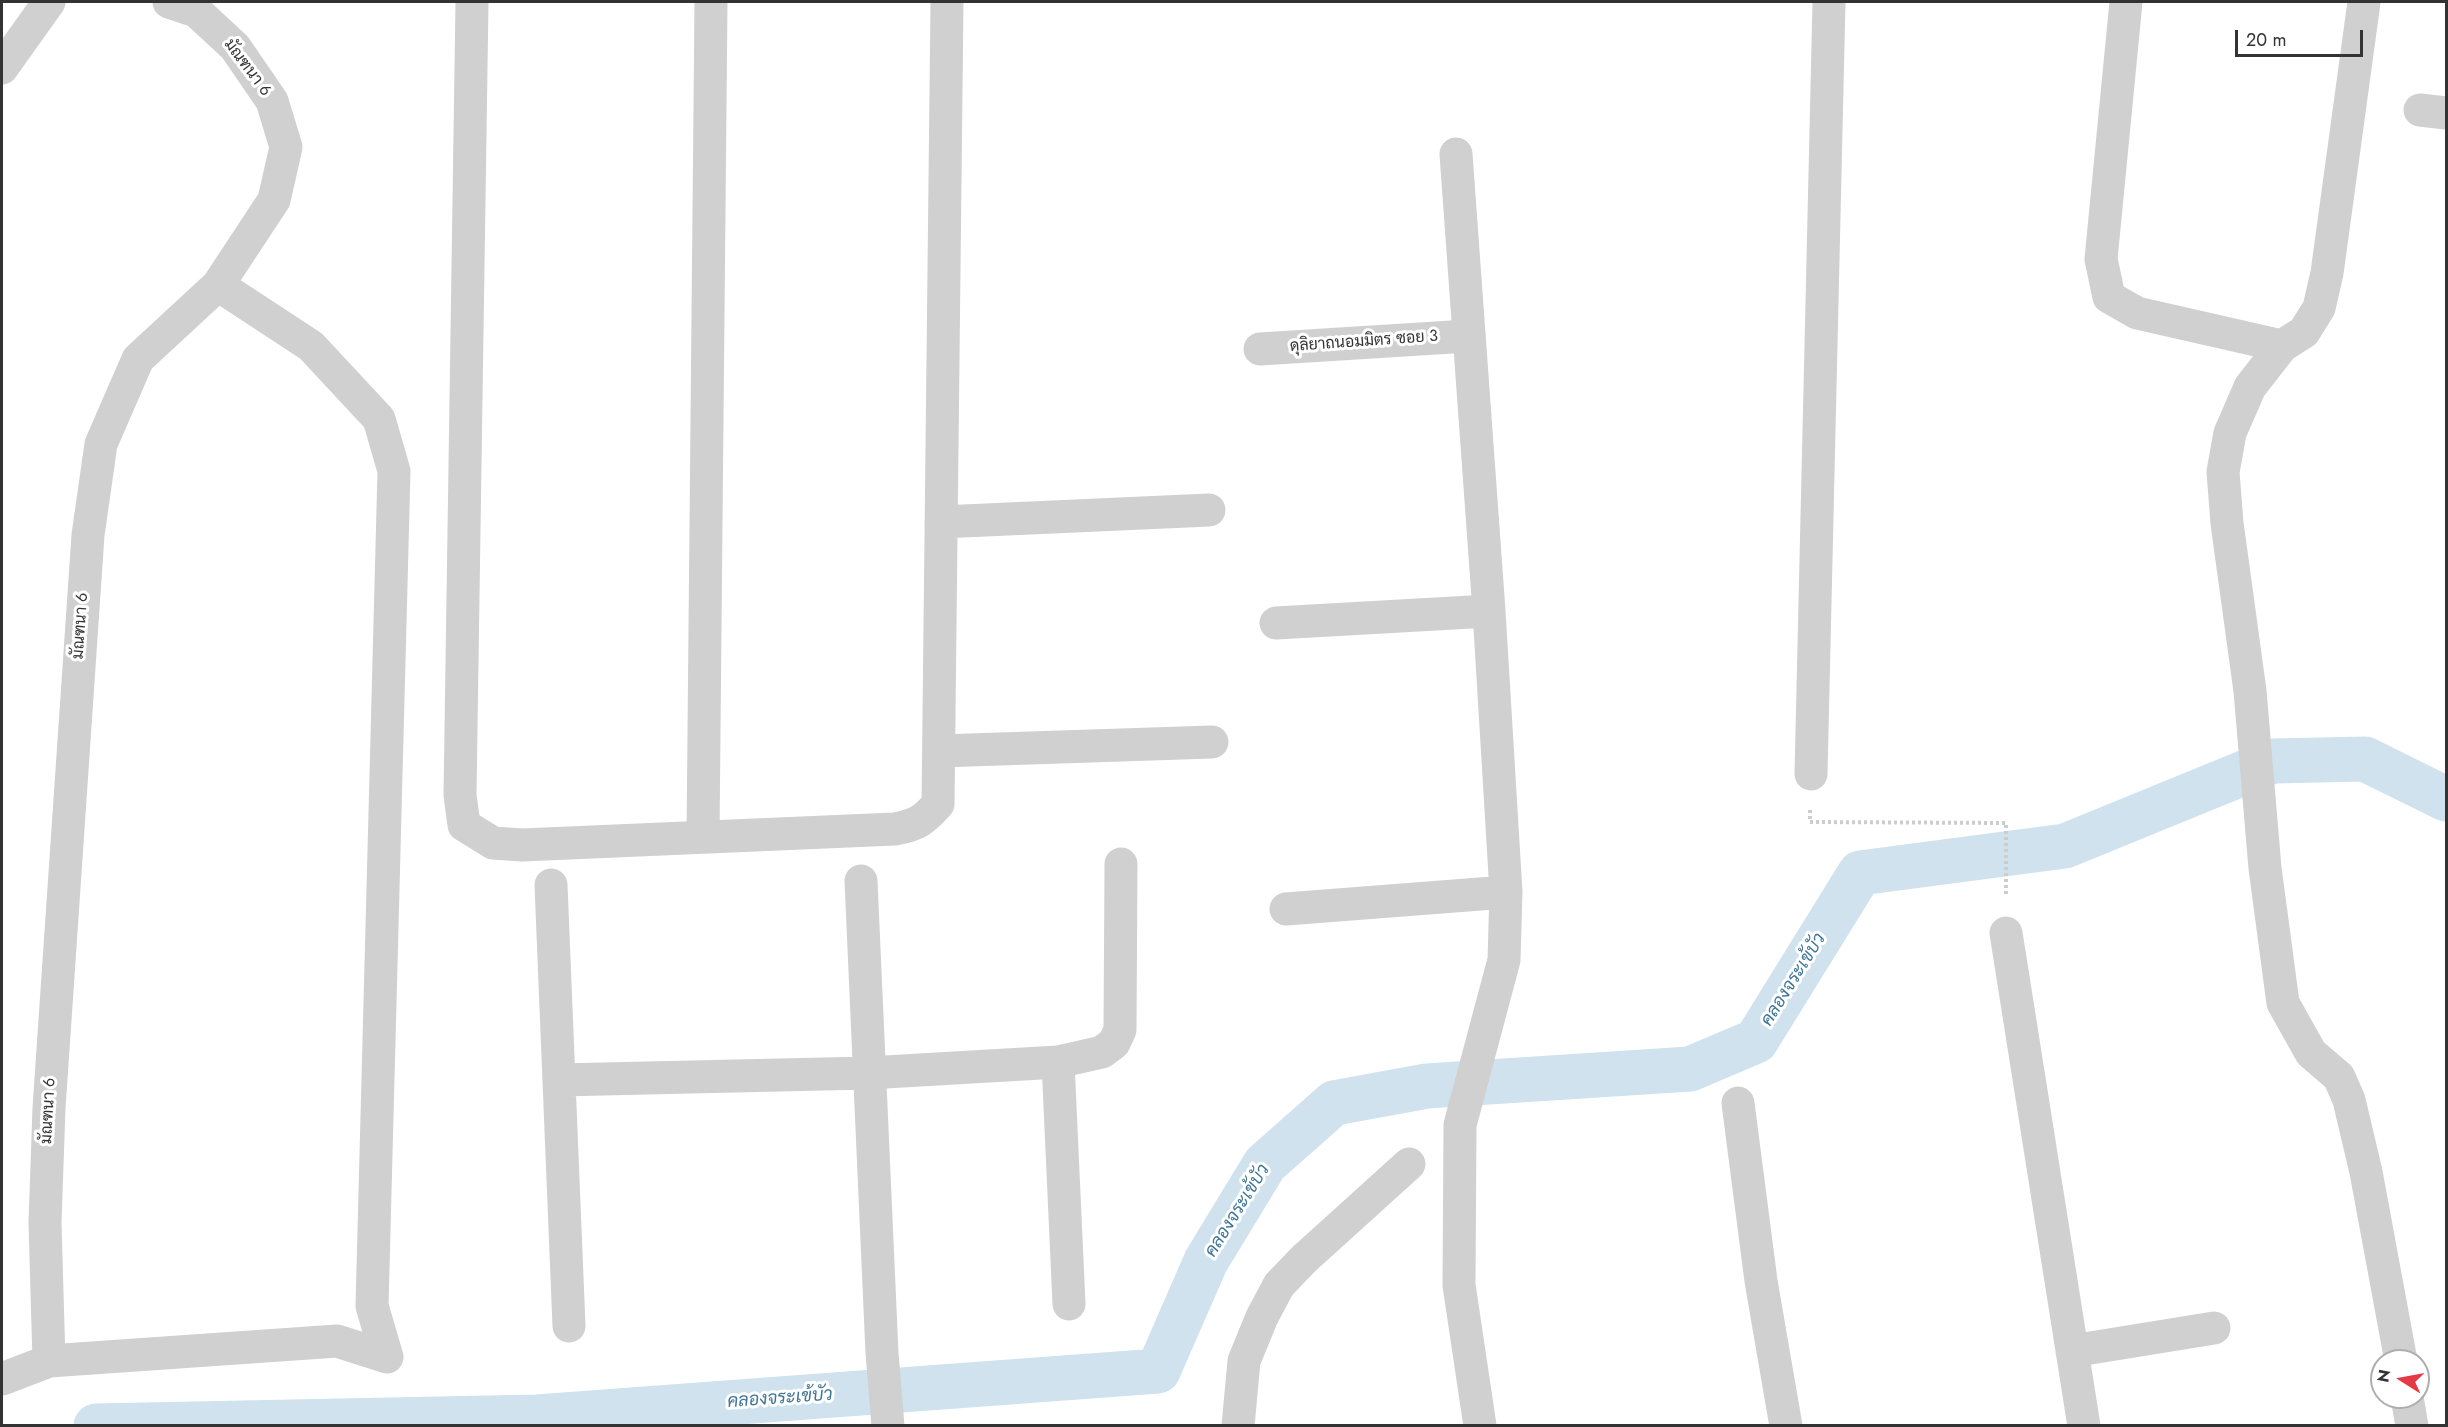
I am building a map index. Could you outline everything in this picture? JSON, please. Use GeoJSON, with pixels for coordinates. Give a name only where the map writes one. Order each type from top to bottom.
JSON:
{"type":"FeatureCollection","features":[{"type":"Feature","properties":{"kind":"street"},"geometry":{"type":"LineString","coordinates":[[2,68],[49,2]]}},
{"type":"Feature","properties":{"kind":"street","name":"มัณฑนา 6"},"geometry":{"type":"LineString","coordinates":[[49,1360],[45,1223],[49,1108],[88,535],[101,444],[138,359],[218,285],[274,200],[286,147],[272,101],[235,47],[196,11],[170,2]]}},
{"type":"Feature","properties":{"kind":"street"},"geometry":{"type":"LineString","coordinates":[[472,2],[460,795],[464,825],[492,843],[522,845],[895,829],[911,826],[925,819],[938,804],[947,2]]}},
{"type":"Feature","properties":{"kind":"street"},"geometry":{"type":"LineString","coordinates":[[703,836],[711,2]]}},
{"type":"Feature","properties":{"kind":"street"},"geometry":{"type":"LineString","coordinates":[[1810,774],[1829,2]]}},
{"type":"Feature","properties":{"kind":"street"},"geometry":{"type":"LineString","coordinates":[[2126,2],[2101,259],[2109,297],[2137,313],[2282,346]]}},
{"type":"Feature","properties":{"kind":"street"},"geometry":{"type":"LineString","coordinates":[[2364,2],[2327,273],[2319,308],[2304,332],[2282,346],[2250,387],[2230,433],[2223,472],[2227,523],[2250,691],[2265,868],[2283,1003],[2311,1053],[2339,1077],[2349,1100],[2366,1172],[2399,1349]]}},
{"type":"Feature","properties":{"kind":"street"},"geometry":{"type":"LineString","coordinates":[[1456,154],[1489,610],[1506,892],[1504,960],[1460,1125],[1459,1285],[1480,1425]]}},
{"type":"Feature","properties":{"kind":"street"},"geometry":{"type":"LineString","coordinates":[[2,1379],[49,1360],[337,1341],[387,1357],[372,1306],[394,471],[379,419],[311,346],[218,285]]}},
{"type":"Feature","properties":{"kind":"street","name":"ดุลิยาถนอมมิตร ซอย 3"},"geometry":{"type":"LineString","coordinates":[[1260,349],[1468,336]]}},
{"type":"Feature","properties":{"kind":"street"},"geometry":{"type":"LineString","coordinates":[[941,522],[1209,510]]}},
{"type":"Feature","properties":{"kind":"street"},"geometry":{"type":"LineString","coordinates":[[1276,623],[1489,610]]}},
{"type":"Feature","properties":{"kind":"street"},"geometry":{"type":"LineString","coordinates":[[939,751],[1212,741]]}},
{"type":"Feature","properties":{"kind":"street"},"geometry":{"type":"LineString","coordinates":[[559,1080],[868,1073],[1058,1062],[1102,1052],[1114,1043],[1120,1030],[1121,864]]}},
{"type":"Feature","properties":{"kind":"street"},"geometry":{"type":"LineString","coordinates":[[861,881],[868,1073],[882,1353],[888,1425]]}},
{"type":"Feature","properties":{"kind":"street"},"geometry":{"type":"LineString","coordinates":[[551,885],[569,1326]]}},
{"type":"Feature","properties":{"kind":"street"},"geometry":{"type":"LineString","coordinates":[[1286,909],[1506,892]]}},
{"type":"Feature","properties":{"kind":"street"},"geometry":{"type":"LineString","coordinates":[[2006,933],[2084,1425]]}},
{"type":"Feature","properties":{"kind":"street"},"geometry":{"type":"LineString","coordinates":[[1058,1062],[1069,1304]]}},
{"type":"Feature","properties":{"kind":"street"},"geometry":{"type":"LineString","coordinates":[[1738,1103],[1761,1281],[1786,1425]]}},
{"type":"Feature","properties":{"kind":"street"},"geometry":{"type":"LineString","coordinates":[[1238,1425],[1244,1362],[1262,1317],[1279,1286],[1304,1259],[1409,1164]]}},
{"type":"Feature","properties":{"kind":"street"},"geometry":{"type":"LineString","coordinates":[[2072,1351],[2214,1328]]}},
{"type":"Feature","properties":{"kind":"street"},"geometry":{"type":"LineString","coordinates":[[2409,1409],[2412,1425]]}},
{"type":"Feature","properties":{"kind":"path"},"geometry":{"type":"LineString","coordinates":[[1810,774],[1810,822],[2006,824],[2006,933]]}},
{"type":"Feature","properties":{"kind":"waterway","name":"คลองจระเข้บัว"},"geometry":{"type":"LineString","coordinates":[[96,1426],[537,1417],[1158,1371],[1206,1261],[1265,1164],[1334,1103],[1427,1086],[1690,1069],[1756,1041],[1860,873],[2065,846],[2273,761],[2365,759],[2446,799]]}}]}
